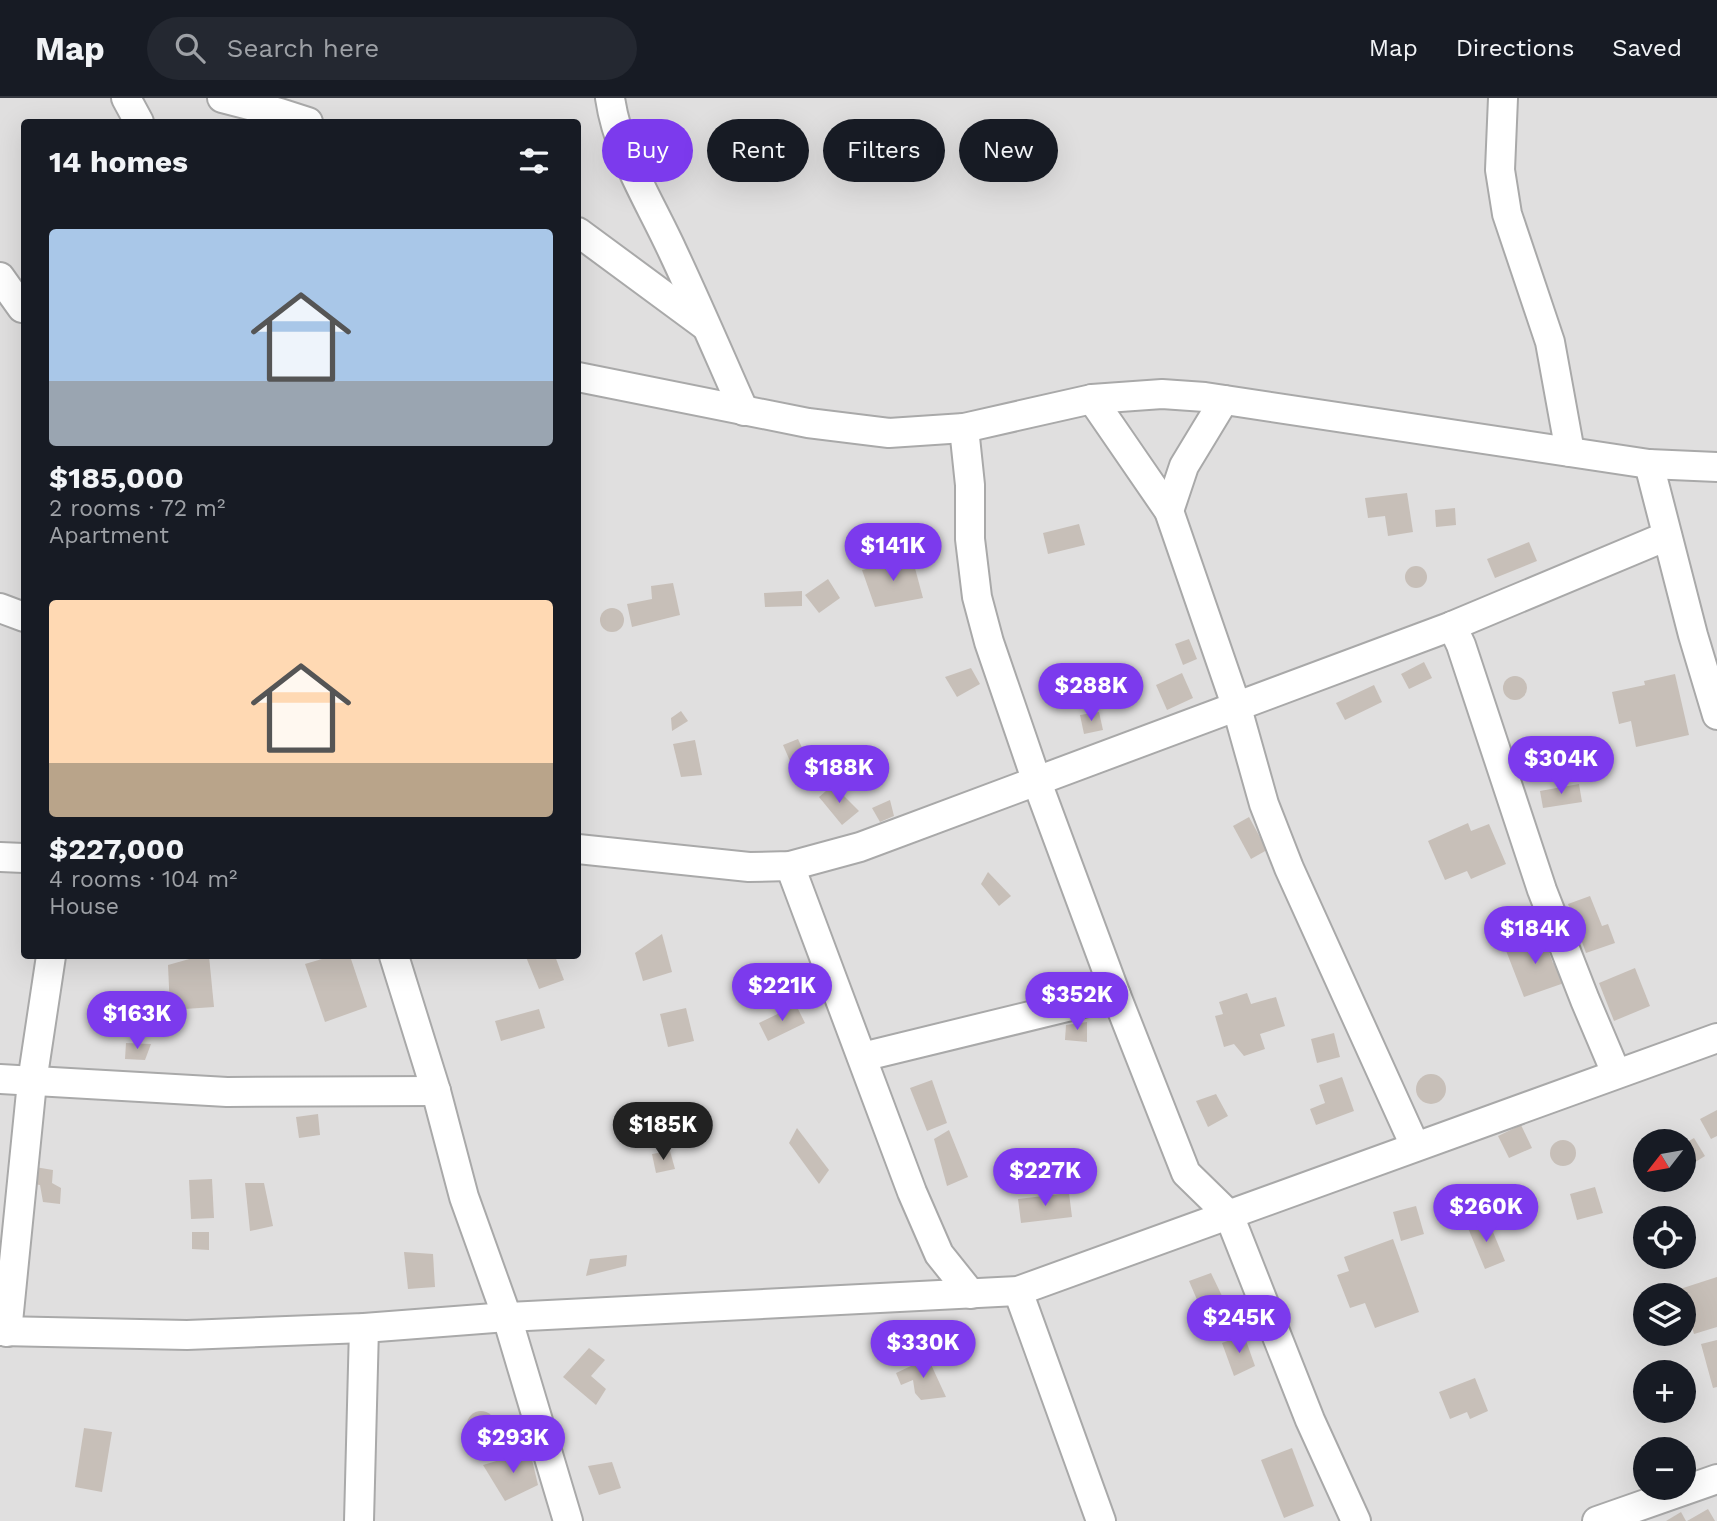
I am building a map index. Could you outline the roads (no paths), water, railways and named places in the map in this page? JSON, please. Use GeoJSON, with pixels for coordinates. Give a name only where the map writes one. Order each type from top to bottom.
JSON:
{"type":"FeatureCollection","features":[{"type":"Feature","properties":{"kind":"street"},"geometry":{"type":"LineString","coordinates":[[126,98],[137,119]]}},
{"type":"Feature","properties":{"kind":"street"},"geometry":{"type":"LineString","coordinates":[[222,98],[299,119]]}},
{"type":"Feature","properties":{"kind":"street"},"geometry":{"type":"LineString","coordinates":[[610,98],[614,125],[635,176],[744,411]]}},
{"type":"Feature","properties":{"kind":"street"},"geometry":{"type":"LineString","coordinates":[[1504,99],[1500,170],[1507,214],[1550,342],[1570,452]]}},
{"type":"Feature","properties":{"kind":"street"},"geometry":{"type":"LineString","coordinates":[[581,234],[706,327]]}},
{"type":"Feature","properties":{"kind":"street"},"geometry":{"type":"LineString","coordinates":[[0,277],[15,307]]}},
{"type":"Feature","properties":{"kind":"street"},"geometry":{"type":"LineString","coordinates":[[581,378],[808,424],[889,433],[964,428],[1092,399],[1161,394],[1224,400],[1649,464],[1717,467]]}},
{"type":"Feature","properties":{"kind":"street"},"geometry":{"type":"LineString","coordinates":[[1092,399],[1169,511],[1237,708],[1264,804],[1289,868],[1415,1146]]}},
{"type":"Feature","properties":{"kind":"street"},"geometry":{"type":"LineString","coordinates":[[1169,511],[1184,466],[1224,400]]}},
{"type":"Feature","properties":{"kind":"street"},"geometry":{"type":"LineString","coordinates":[[964,428],[970,485],[970,539],[977,597],[989,642],[1037,782],[1186,1173],[1229,1215],[1310,1420],[1356,1521]]}},
{"type":"Feature","properties":{"kind":"street"},"geometry":{"type":"LineString","coordinates":[[1649,464],[1717,715]]}},
{"type":"Feature","properties":{"kind":"street"},"geometry":{"type":"LineString","coordinates":[[581,849],[749,867],[790,866],[860,848],[1452,626],[1667,536]]}},
{"type":"Feature","properties":{"kind":"street"},"geometry":{"type":"LineString","coordinates":[[0,608],[21,616]]}},
{"type":"Feature","properties":{"kind":"street"},"geometry":{"type":"LineString","coordinates":[[1452,626],[1461,645],[1542,890],[1616,1073]]}},
{"type":"Feature","properties":{"kind":"street"},"geometry":{"type":"LineString","coordinates":[[0,857],[21,858]]}},
{"type":"Feature","properties":{"kind":"street"},"geometry":{"type":"LineString","coordinates":[[790,866],[912,1192],[939,1254],[971,1294]]}},
{"type":"Feature","properties":{"kind":"street"},"geometry":{"type":"LineString","coordinates":[[51,959],[32,1082],[4,1331],[187,1335],[364,1328],[507,1317],[753,1307],[1018,1291],[1717,1038]]}},
{"type":"Feature","properties":{"kind":"street"},"geometry":{"type":"LineString","coordinates":[[395,959],[436,1091],[464,1197],[507,1317],[568,1521]]}},
{"type":"Feature","properties":{"kind":"street"},"geometry":{"type":"LineString","coordinates":[[862,1057],[1116,995]]}},
{"type":"Feature","properties":{"kind":"street"},"geometry":{"type":"LineString","coordinates":[[0,1079],[227,1092],[436,1091]]}},
{"type":"Feature","properties":{"kind":"street"},"geometry":{"type":"LineString","coordinates":[[1018,1291],[1101,1521]]}},
{"type":"Feature","properties":{"kind":"street"},"geometry":{"type":"LineString","coordinates":[[359,1521],[364,1328]]}},
{"type":"Feature","properties":{"kind":"street"},"geometry":{"type":"LineString","coordinates":[[1601,1520],[1717,1479]]}}]}
